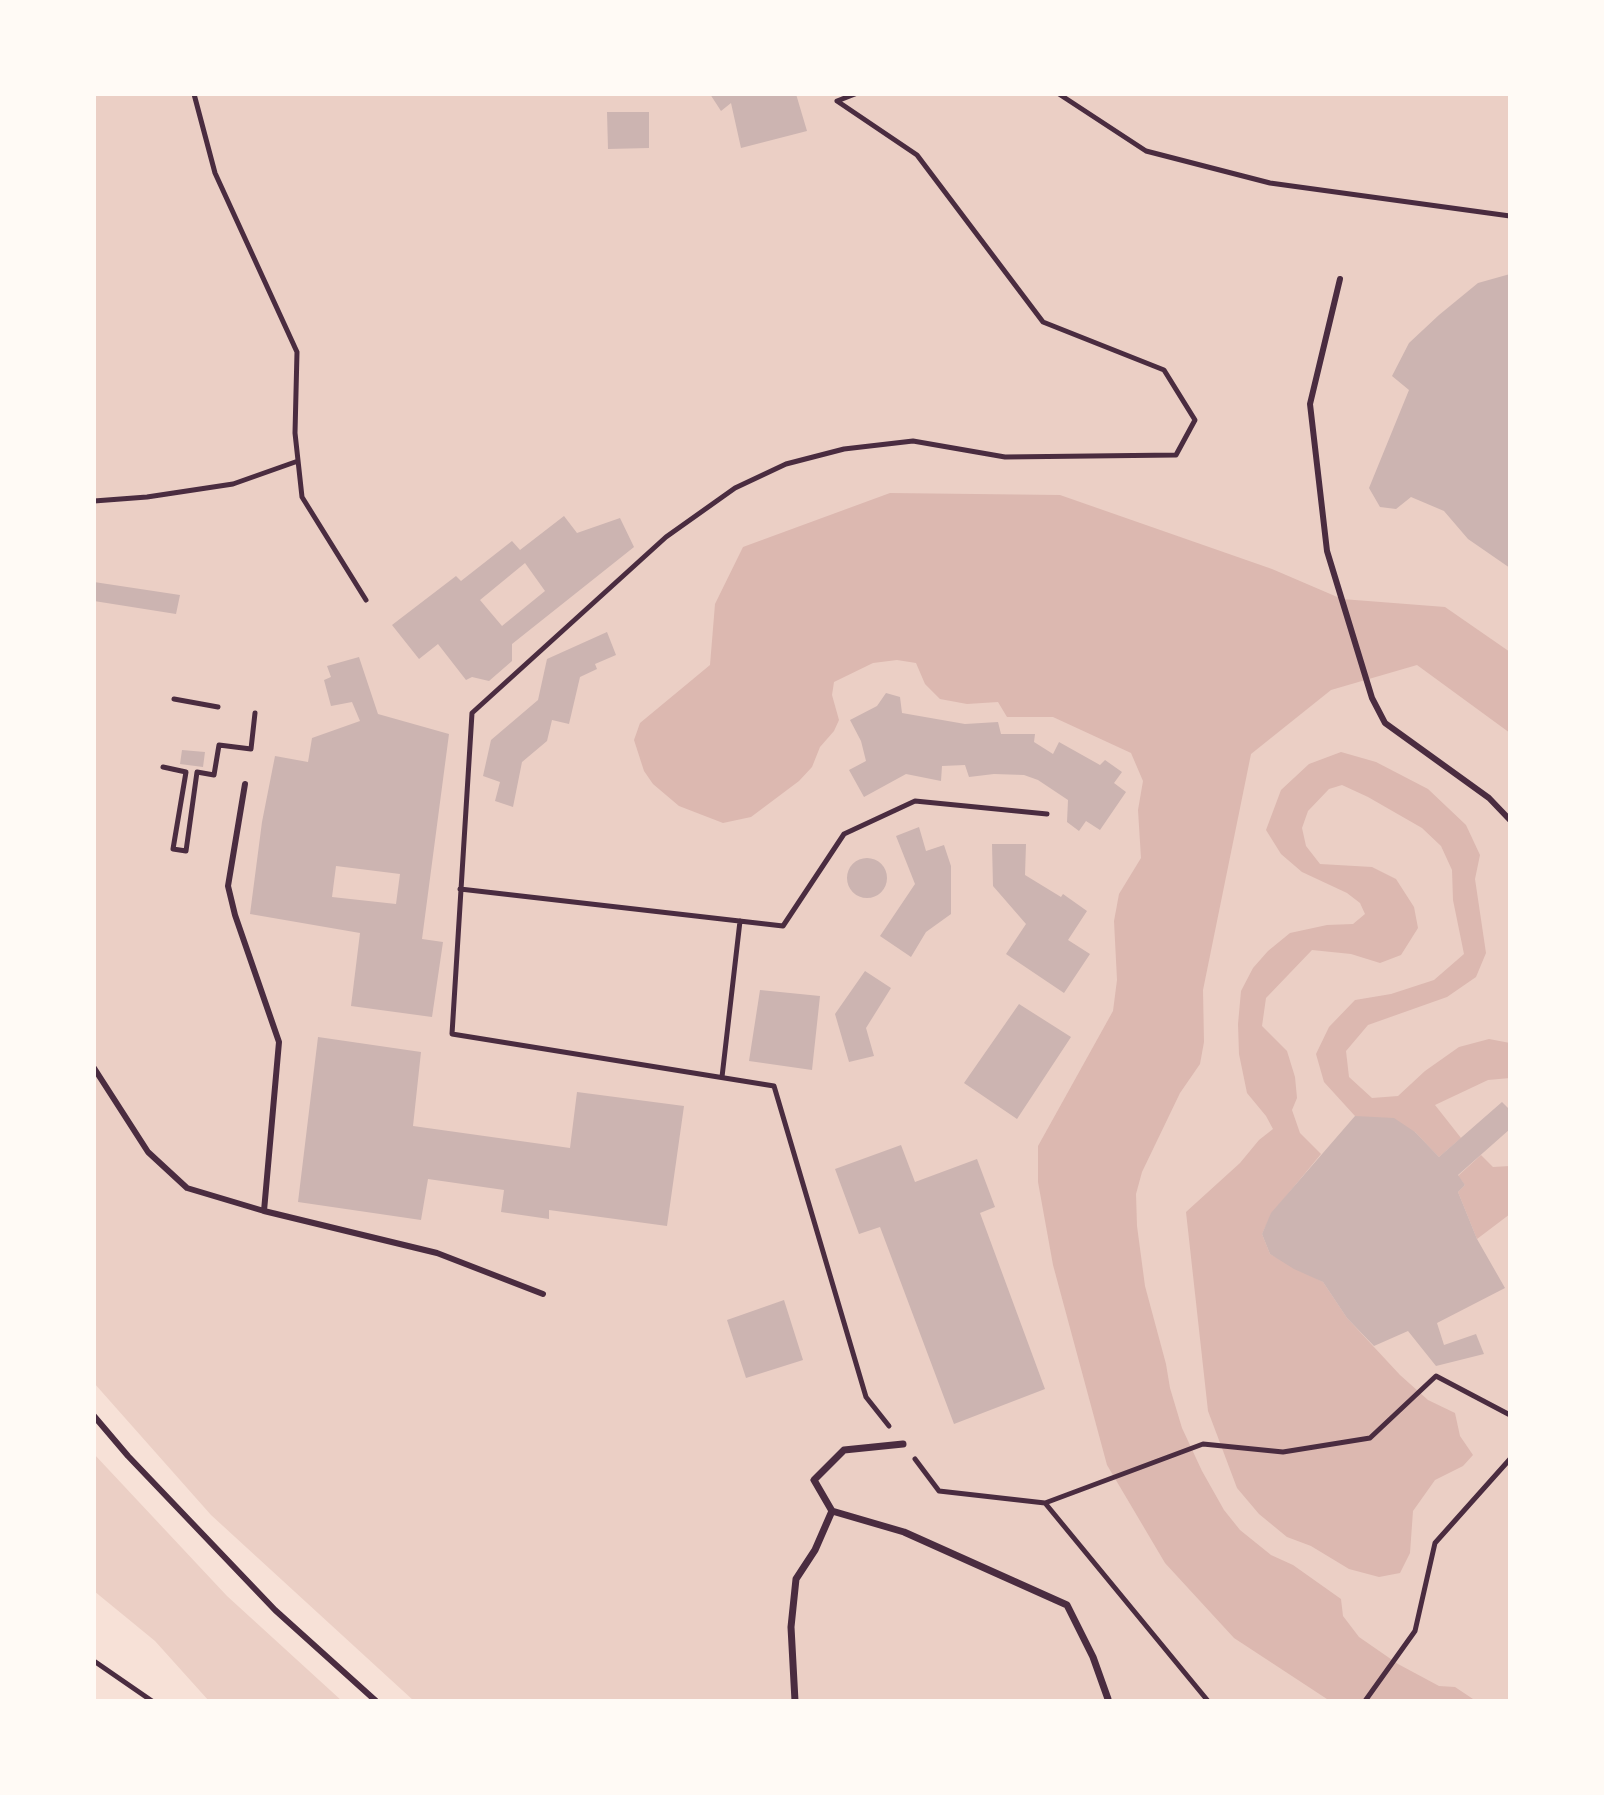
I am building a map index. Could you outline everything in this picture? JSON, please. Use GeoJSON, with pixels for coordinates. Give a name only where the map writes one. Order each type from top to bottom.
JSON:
{"type":"FeatureCollection","features":[{"type":"Feature","properties":{"kind":"street"},"geometry":{"type":"LineString","coordinates":[[903,1444],[844,1450],[814,1480],[832,1511],[904,1532],[1067,1605],[1093,1657],[1108,1699]]}},
{"type":"Feature","properties":{"kind":"street"},"geometry":{"type":"LineString","coordinates":[[795,1701],[791,1627],[796,1579],[815,1550],[832,1511]]}},
{"type":"Feature","properties":{"kind":"lane"},"geometry":{"type":"LineString","coordinates":[[1340,279],[1310,404],[1327,551],[1372,698],[1385,723],[1489,798],[1510,820]]}},
{"type":"Feature","properties":{"kind":"lane"},"geometry":{"type":"LineString","coordinates":[[245,784],[228,886],[279,1042],[264,1211]]}},
{"type":"Feature","properties":{"kind":"lane"},"geometry":{"type":"LineString","coordinates":[[94,1068],[148,1152],[187,1188],[264,1211],[437,1253],[543,1294]]}},
{"type":"Feature","properties":{"kind":"lane"},"geometry":{"type":"LineString","coordinates":[[94,1416],[128,1456],[275,1610],[376,1701]]}},
{"type":"Feature","properties":{"kind":"path"},"geometry":{"type":"LineString","coordinates":[[194,94],[215,173],[297,352],[295,433],[302,497],[366,600]]}},
{"type":"Feature","properties":{"kind":"path"},"geometry":{"type":"LineString","coordinates":[[855,94],[837,101],[917,155],[1043,322],[1164,370],[1195,420],[1176,455],[1005,457],[913,441],[844,449],[786,464],[735,488],[666,537],[472,713],[452,1034],[774,1086],[866,1397],[939,1491],[1045,1503],[1203,1444],[1283,1452],[1370,1438],[1436,1376],[1510,1415]]}},
{"type":"Feature","properties":{"kind":"path"},"geometry":{"type":"LineString","coordinates":[[1059,94],[1146,151],[1270,183],[1510,216]]}},
{"type":"Feature","properties":{"kind":"path"},"geometry":{"type":"LineString","coordinates":[[94,501],[147,497],[233,484],[298,461]]}},
{"type":"Feature","properties":{"kind":"path"},"geometry":{"type":"LineString","coordinates":[[174,699],[218,707]]}},
{"type":"Feature","properties":{"kind":"path"},"geometry":{"type":"LineString","coordinates":[[163,767],[186,772],[173,849],[186,851],[197,772],[214,775],[219,745],[251,749],[255,713]]}},
{"type":"Feature","properties":{"kind":"path"},"geometry":{"type":"LineString","coordinates":[[460,889],[783,926],[844,834],[915,801],[1047,814]]}},
{"type":"Feature","properties":{"kind":"path"},"geometry":{"type":"LineString","coordinates":[[722,1077],[740,921]]}},
{"type":"Feature","properties":{"kind":"path"},"geometry":{"type":"LineString","coordinates":[[1365,1701],[1415,1631],[1435,1543],[1510,1459]]}},
{"type":"Feature","properties":{"kind":"path"},"geometry":{"type":"LineString","coordinates":[[1045,1503],[1208,1701]]}},
{"type":"Feature","properties":{"kind":"path"},"geometry":{"type":"LineString","coordinates":[[94,1661],[152,1701]]}},
{"type":"Feature","properties":{"kind":"shaded area"},"geometry":{"type":"Polygon","coordinates":[[[94,94],[1510,94],[1510,1701],[414,1701],[211,1515],[94,1383],[94,94]]]}},
{"type":"Feature","properties":{"kind":"shaded area"},"geometry":{"type":"Polygon","coordinates":[[[890,493],[1060,495],[1272,569],[1342,599],[1445,607],[1510,652],[1510,733],[1417,665],[1331,690],[1251,754],[1203,990],[1204,1042],[1200,1064],[1180,1093],[1142,1172],[1136,1194],[1145,1286],[1170,1388],[1182,1428],[1224,1510],[1240,1530],[1271,1555],[1293,1565],[1341,1599],[1343,1616],[1359,1637],[1398,1664],[1439,1686],[1455,1687],[1476,1701],[1330,1701],[1234,1638],[1165,1563],[1107,1465],[1053,1265],[1038,1182],[1038,1146],[1113,1011],[1117,980],[1114,921],[1119,894],[1141,858],[1138,810],[1143,781],[1131,753],[1053,717],[1007,717],[998,702],[967,704],[940,699],[925,684],[916,663],[897,660],[873,663],[834,682],[832,695],[839,720],[820,747],[812,767],[799,781],[751,817],[723,823],[679,806],[653,784],[644,771],[634,740],[640,723],[710,665],[715,604],[743,547],[890,493]]]}},
{"type":"Feature","properties":{"kind":"shaded area"},"geometry":{"type":"Polygon","coordinates":[[[1341,752],[1376,762],[1428,789],[1466,825],[1480,855],[1475,879],[1486,953],[1476,977],[1447,997],[1368,1025],[1346,1051],[1349,1077],[1372,1098],[1398,1096],[1425,1071],[1459,1047],[1489,1039],[1510,1043],[1510,1078],[1488,1080],[1435,1105],[1461,1138],[1439,1157],[1415,1132],[1355,1116],[1324,1082],[1316,1054],[1329,1027],[1355,1000],[1391,994],[1434,980],[1464,954],[1453,900],[1452,870],[1441,846],[1422,828],[1368,797],[1342,785],[1329,789],[1308,811],[1302,828],[1306,846],[1320,864],[1372,867],[1396,879],[1414,907],[1418,928],[1401,955],[1380,963],[1351,954],[1312,950],[1266,998],[1262,1026],[1287,1051],[1295,1077],[1297,1098],[1292,1110],[1300,1133],[1321,1154],[1272,1213],[1262,1234],[1270,1254],[1323,1282],[1347,1318],[1400,1375],[1428,1400],[1455,1413],[1460,1436],[1473,1455],[1463,1466],[1435,1480],[1413,1511],[1410,1553],[1400,1573],[1379,1577],[1349,1569],[1311,1546],[1287,1537],[1259,1514],[1237,1488],[1208,1411],[1186,1212],[1273,1129],[1247,1093],[1239,1054],[1241,991],[1253,968],[1290,933],[1327,925],[1353,924],[1365,914],[1360,903],[1347,893],[1302,872],[1281,854],[1266,830],[1281,790],[1309,764],[1341,752]]]}},
{"type":"Feature","properties":{"kind":"shaded area"},"geometry":{"type":"Polygon","coordinates":[[[1481,1155],[1493,1167],[1510,1166],[1510,1214],[1477,1239],[1458,1192],[1465,1185],[1458,1176],[1481,1155]]]}},
{"type":"Feature","properties":{"kind":"shaded area"},"geometry":{"type":"Polygon","coordinates":[[[94,1454],[227,1596],[342,1701],[209,1701],[155,1641],[94,1591],[94,1454]]]}},
{"type":"Feature","properties":{"kind":"building"},"geometry":{"type":"Polygon","coordinates":[[[710,94],[796,94],[807,131],[741,148],[731,103],[721,111],[710,94]]]}},
{"type":"Feature","properties":{"kind":"building"},"geometry":{"type":"Polygon","coordinates":[[[607,112],[649,112],[649,148],[608,149],[607,112]]]}},
{"type":"Feature","properties":{"kind":"building"},"geometry":{"type":"Polygon","coordinates":[[[1510,274],[1510,568],[1468,539],[1444,511],[1411,497],[1396,509],[1380,507],[1369,488],[1409,390],[1392,376],[1409,343],[1478,283],[1510,274]]]}},
{"type":"Feature","properties":{"kind":"building"},"geometry":{"type":"Polygon","coordinates":[[[564,516],[577,533],[620,518],[634,547],[512,644],[512,661],[489,681],[472,677],[466,680],[438,644],[419,659],[392,625],[456,576],[461,581],[512,541],[520,550],[564,516]],[[525,563],[480,600],[502,626],[545,591],[525,563]]]}},
{"type":"Feature","properties":{"kind":"building"},"geometry":{"type":"Polygon","coordinates":[[[94,582],[180,595],[176,614],[94,601],[94,582]]]}},
{"type":"Feature","properties":{"kind":"building"},"geometry":{"type":"Polygon","coordinates":[[[607,632],[616,655],[595,664],[597,669],[580,677],[569,724],[552,720],[547,741],[522,762],[513,807],[495,801],[500,782],[483,776],[491,740],[538,700],[547,659],[607,632]]]}},
{"type":"Feature","properties":{"kind":"building"},"geometry":{"type":"Polygon","coordinates":[[[359,657],[378,714],[449,734],[422,939],[443,942],[432,1017],[351,1006],[360,933],[250,914],[262,822],[275,756],[308,762],[312,738],[360,721],[352,702],[331,706],[324,680],[331,677],[327,666],[359,657]],[[336,866],[332,897],[396,904],[400,874],[336,866]]]}},
{"type":"Feature","properties":{"kind":"building"},"geometry":{"type":"Polygon","coordinates":[[[886,693],[900,697],[902,713],[965,724],[998,722],[1001,734],[1035,734],[1034,742],[1053,754],[1059,742],[1100,765],[1105,760],[1122,772],[1114,783],[1126,792],[1100,830],[1086,821],[1079,831],[1067,822],[1068,800],[1038,780],[1024,775],[969,777],[965,765],[942,766],[941,781],[906,774],[864,797],[849,770],[866,761],[861,741],[850,720],[877,706],[886,693]]]}},
{"type":"Feature","properties":{"kind":"building"},"geometry":{"type":"Polygon","coordinates":[[[182,750],[205,752],[203,767],[180,764],[182,750]]]}},
{"type":"Feature","properties":{"kind":"building"},"geometry":{"type":"Polygon","coordinates":[[[919,827],[926,851],[944,845],[951,866],[951,914],[926,932],[911,957],[880,936],[915,884],[896,836],[919,827]]]}},
{"type":"Feature","properties":{"kind":"building"},"geometry":{"type":"Polygon","coordinates":[[[992,844],[1026,844],[1025,875],[1061,897],[1063,894],[1087,911],[1068,940],[1090,954],[1064,993],[1006,954],[1026,924],[993,886],[992,844]]]}},
{"type":"Feature","properties":{"kind":"building"},"geometry":{"type":"Polygon","coordinates":[[[867,858],[881,864],[887,878],[881,892],[867,898],[853,892],[847,878],[853,864],[867,858]]]}},
{"type":"Feature","properties":{"kind":"building"},"geometry":{"type":"Polygon","coordinates":[[[865,971],[891,988],[866,1028],[874,1056],[849,1062],[835,1014],[865,971]]]}},
{"type":"Feature","properties":{"kind":"building"},"geometry":{"type":"Polygon","coordinates":[[[760,990],[820,996],[812,1070],[749,1061],[760,990]]]}},
{"type":"Feature","properties":{"kind":"building"},"geometry":{"type":"Polygon","coordinates":[[[1019,1004],[1071,1037],[1017,1119],[964,1083],[1019,1004]]]}},
{"type":"Feature","properties":{"kind":"building"},"geometry":{"type":"Polygon","coordinates":[[[318,1037],[421,1052],[413,1126],[570,1148],[577,1092],[684,1106],[667,1226],[549,1210],[549,1219],[501,1212],[504,1190],[428,1179],[421,1220],[298,1202],[318,1037]]]}},
{"type":"Feature","properties":{"kind":"building"},"geometry":{"type":"Polygon","coordinates":[[[1502,1102],[1510,1110],[1510,1129],[1458,1175],[1465,1185],[1458,1192],[1477,1239],[1505,1288],[1437,1323],[1444,1345],[1476,1334],[1484,1354],[1436,1366],[1408,1331],[1374,1346],[1347,1318],[1323,1282],[1270,1254],[1262,1234],[1271,1213],[1355,1116],[1394,1118],[1415,1132],[1439,1157],[1502,1102]]]}},
{"type":"Feature","properties":{"kind":"building"},"geometry":{"type":"Polygon","coordinates":[[[901,1145],[915,1182],[977,1159],[995,1207],[980,1213],[1045,1389],[954,1424],[880,1227],[859,1234],[835,1169],[901,1145]]]}},
{"type":"Feature","properties":{"kind":"building"},"geometry":{"type":"Polygon","coordinates":[[[784,1300],[803,1360],[746,1378],[727,1320],[784,1300]]]}}]}
